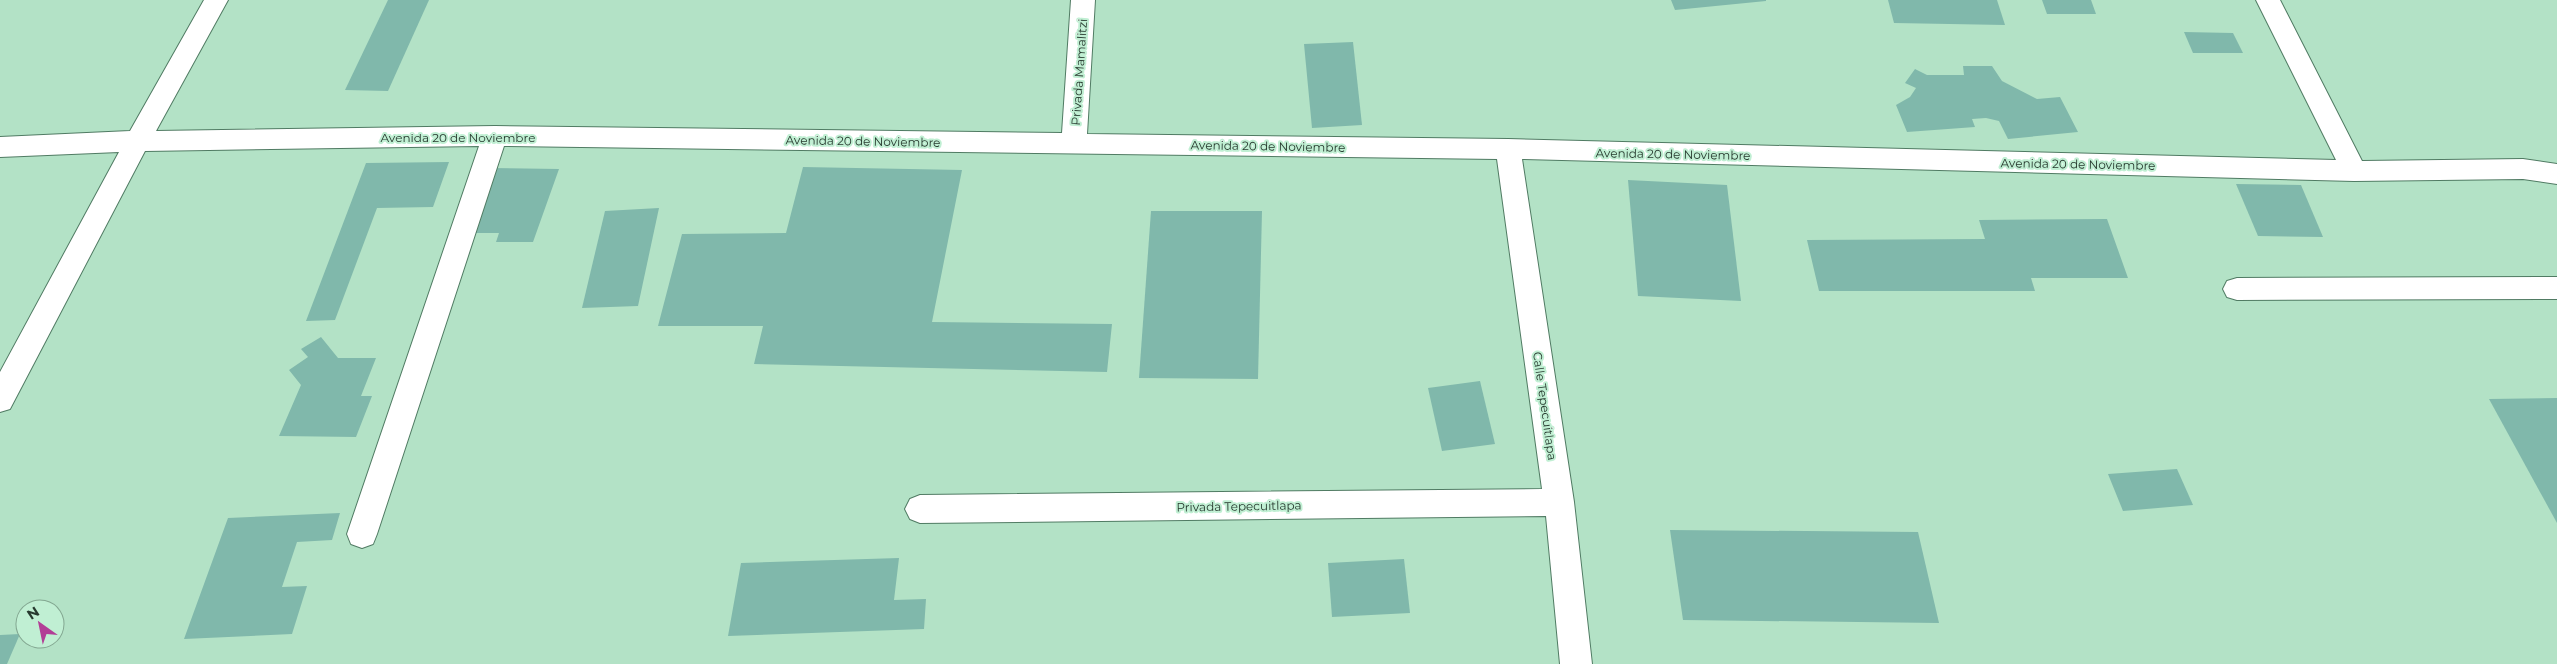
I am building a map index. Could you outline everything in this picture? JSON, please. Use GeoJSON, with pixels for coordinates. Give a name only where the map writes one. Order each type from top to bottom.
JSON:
{"type":"FeatureCollection","features":[{"type":"Feature","properties":{"kind":"street"},"geometry":{"type":"LineString","coordinates":[[1,396],[110,190],[140,141],[216,0]]}},
{"type":"Feature","properties":{"kind":"street","name":"Privada Mamalitzi"},"geometry":{"type":"LineString","coordinates":[[1074,143],[1083,0]]}},
{"type":"Feature","properties":{"kind":"street"},"geometry":{"type":"LineString","coordinates":[[2268,0],[2354,171]]}},
{"type":"Feature","properties":{"kind":"street"},"geometry":{"type":"LineString","coordinates":[[362,534],[495,136]]}},
{"type":"Feature","properties":{"kind":"street","name":"Avenida 20 de Noviembre"},"geometry":{"type":"LineString","coordinates":[[0,147],[140,141],[495,136],[1508,149],[2354,171],[2523,169],[2557,174]]}},
{"type":"Feature","properties":{"kind":"street","name":"Calle Tepecuitlapa"},"geometry":{"type":"LineString","coordinates":[[1508,149],[1559,502],[1576,664]]}},
{"type":"Feature","properties":{"kind":"street"},"geometry":{"type":"LineString","coordinates":[[2237,289],[2557,288]]}},
{"type":"Feature","properties":{"kind":"street","name":"Privada Tepecuitlapa"},"geometry":{"type":"LineString","coordinates":[[920,509],[1559,502]]}},
{"type":"Feature","properties":{"kind":"building"},"geometry":{"type":"Polygon","coordinates":[[[388,0],[429,0],[388,91],[345,90],[388,0]]]}},
{"type":"Feature","properties":{"kind":"building"},"geometry":{"type":"Polygon","coordinates":[[[1671,0],[1766,0],[1766,1],[1675,10],[1671,0]]]}},
{"type":"Feature","properties":{"kind":"building"},"geometry":{"type":"Polygon","coordinates":[[[1888,0],[1997,0],[2005,25],[1894,23],[1888,0]]]}},
{"type":"Feature","properties":{"kind":"building"},"geometry":{"type":"Polygon","coordinates":[[[2042,0],[2091,0],[2096,14],[2047,14],[2042,0]]]}},
{"type":"Feature","properties":{"kind":"building"},"geometry":{"type":"Polygon","coordinates":[[[2184,32],[2233,33],[2243,53],[2193,53],[2184,32]]]}},
{"type":"Feature","properties":{"kind":"building"},"geometry":{"type":"Polygon","coordinates":[[[1353,42],[1362,125],[1312,128],[1304,44],[1353,42]]]}},
{"type":"Feature","properties":{"kind":"building"},"geometry":{"type":"Polygon","coordinates":[[[1963,66],[1992,66],[2002,81],[2037,99],[2060,97],[2078,132],[2008,139],[1999,121],[1986,118],[1972,119],[1975,127],[1907,132],[1896,105],[1910,97],[1916,88],[1905,83],[1915,69],[1927,75],[1964,75],[1963,66]]]}},
{"type":"Feature","properties":{"kind":"building"},"geometry":{"type":"Polygon","coordinates":[[[449,162],[433,207],[377,208],[335,320],[306,321],[366,163],[449,162]]]}},
{"type":"Feature","properties":{"kind":"building"},"geometry":{"type":"Polygon","coordinates":[[[803,167],[962,170],[932,322],[1112,324],[1107,372],[754,364],[763,326],[658,326],[682,234],[786,233],[803,167]]]}},
{"type":"Feature","properties":{"kind":"building"},"geometry":{"type":"Polygon","coordinates":[[[490,168],[559,169],[533,242],[496,242],[499,233],[465,233],[490,168]]]}},
{"type":"Feature","properties":{"kind":"building"},"geometry":{"type":"Polygon","coordinates":[[[1628,180],[1727,185],[1741,301],[1638,296],[1628,180]]]}},
{"type":"Feature","properties":{"kind":"building"},"geometry":{"type":"Polygon","coordinates":[[[2236,184],[2301,185],[2323,237],[2258,236],[2236,184]]]}},
{"type":"Feature","properties":{"kind":"building"},"geometry":{"type":"Polygon","coordinates":[[[659,208],[638,306],[582,308],[605,211],[659,208]]]}},
{"type":"Feature","properties":{"kind":"building"},"geometry":{"type":"Polygon","coordinates":[[[1151,211],[1262,211],[1258,379],[1139,378],[1151,211]]]}},
{"type":"Feature","properties":{"kind":"building"},"geometry":{"type":"Polygon","coordinates":[[[2107,219],[2128,278],[2031,278],[2035,291],[1819,291],[1807,240],[1985,239],[1979,220],[2107,219]]]}},
{"type":"Feature","properties":{"kind":"building"},"geometry":{"type":"Polygon","coordinates":[[[321,337],[338,358],[376,358],[361,396],[372,396],[356,437],[279,436],[301,385],[289,370],[308,357],[301,349],[321,337]]]}},
{"type":"Feature","properties":{"kind":"building"},"geometry":{"type":"Polygon","coordinates":[[[1480,381],[1495,444],[1442,451],[1428,388],[1480,381]]]}},
{"type":"Feature","properties":{"kind":"building"},"geometry":{"type":"Polygon","coordinates":[[[2557,398],[2557,523],[2489,399],[2557,398]]]}},
{"type":"Feature","properties":{"kind":"building"},"geometry":{"type":"Polygon","coordinates":[[[2177,469],[2193,505],[2123,511],[2108,474],[2177,469]]]}},
{"type":"Feature","properties":{"kind":"building"},"geometry":{"type":"Polygon","coordinates":[[[340,513],[332,540],[297,542],[282,587],[307,586],[292,634],[184,639],[228,518],[340,513]]]}},
{"type":"Feature","properties":{"kind":"building"},"geometry":{"type":"Polygon","coordinates":[[[1670,530],[1918,532],[1939,623],[1683,620],[1670,530]]]}},
{"type":"Feature","properties":{"kind":"building"},"geometry":{"type":"Polygon","coordinates":[[[899,558],[894,600],[926,599],[924,629],[728,636],[741,563],[899,558]]]}},
{"type":"Feature","properties":{"kind":"building"},"geometry":{"type":"Polygon","coordinates":[[[1404,559],[1410,613],[1332,617],[1328,563],[1404,559]]]}},
{"type":"Feature","properties":{"kind":"building"},"geometry":{"type":"Polygon","coordinates":[[[15,634],[15,646],[7,664],[0,664],[0,635],[15,634]]]}}]}
